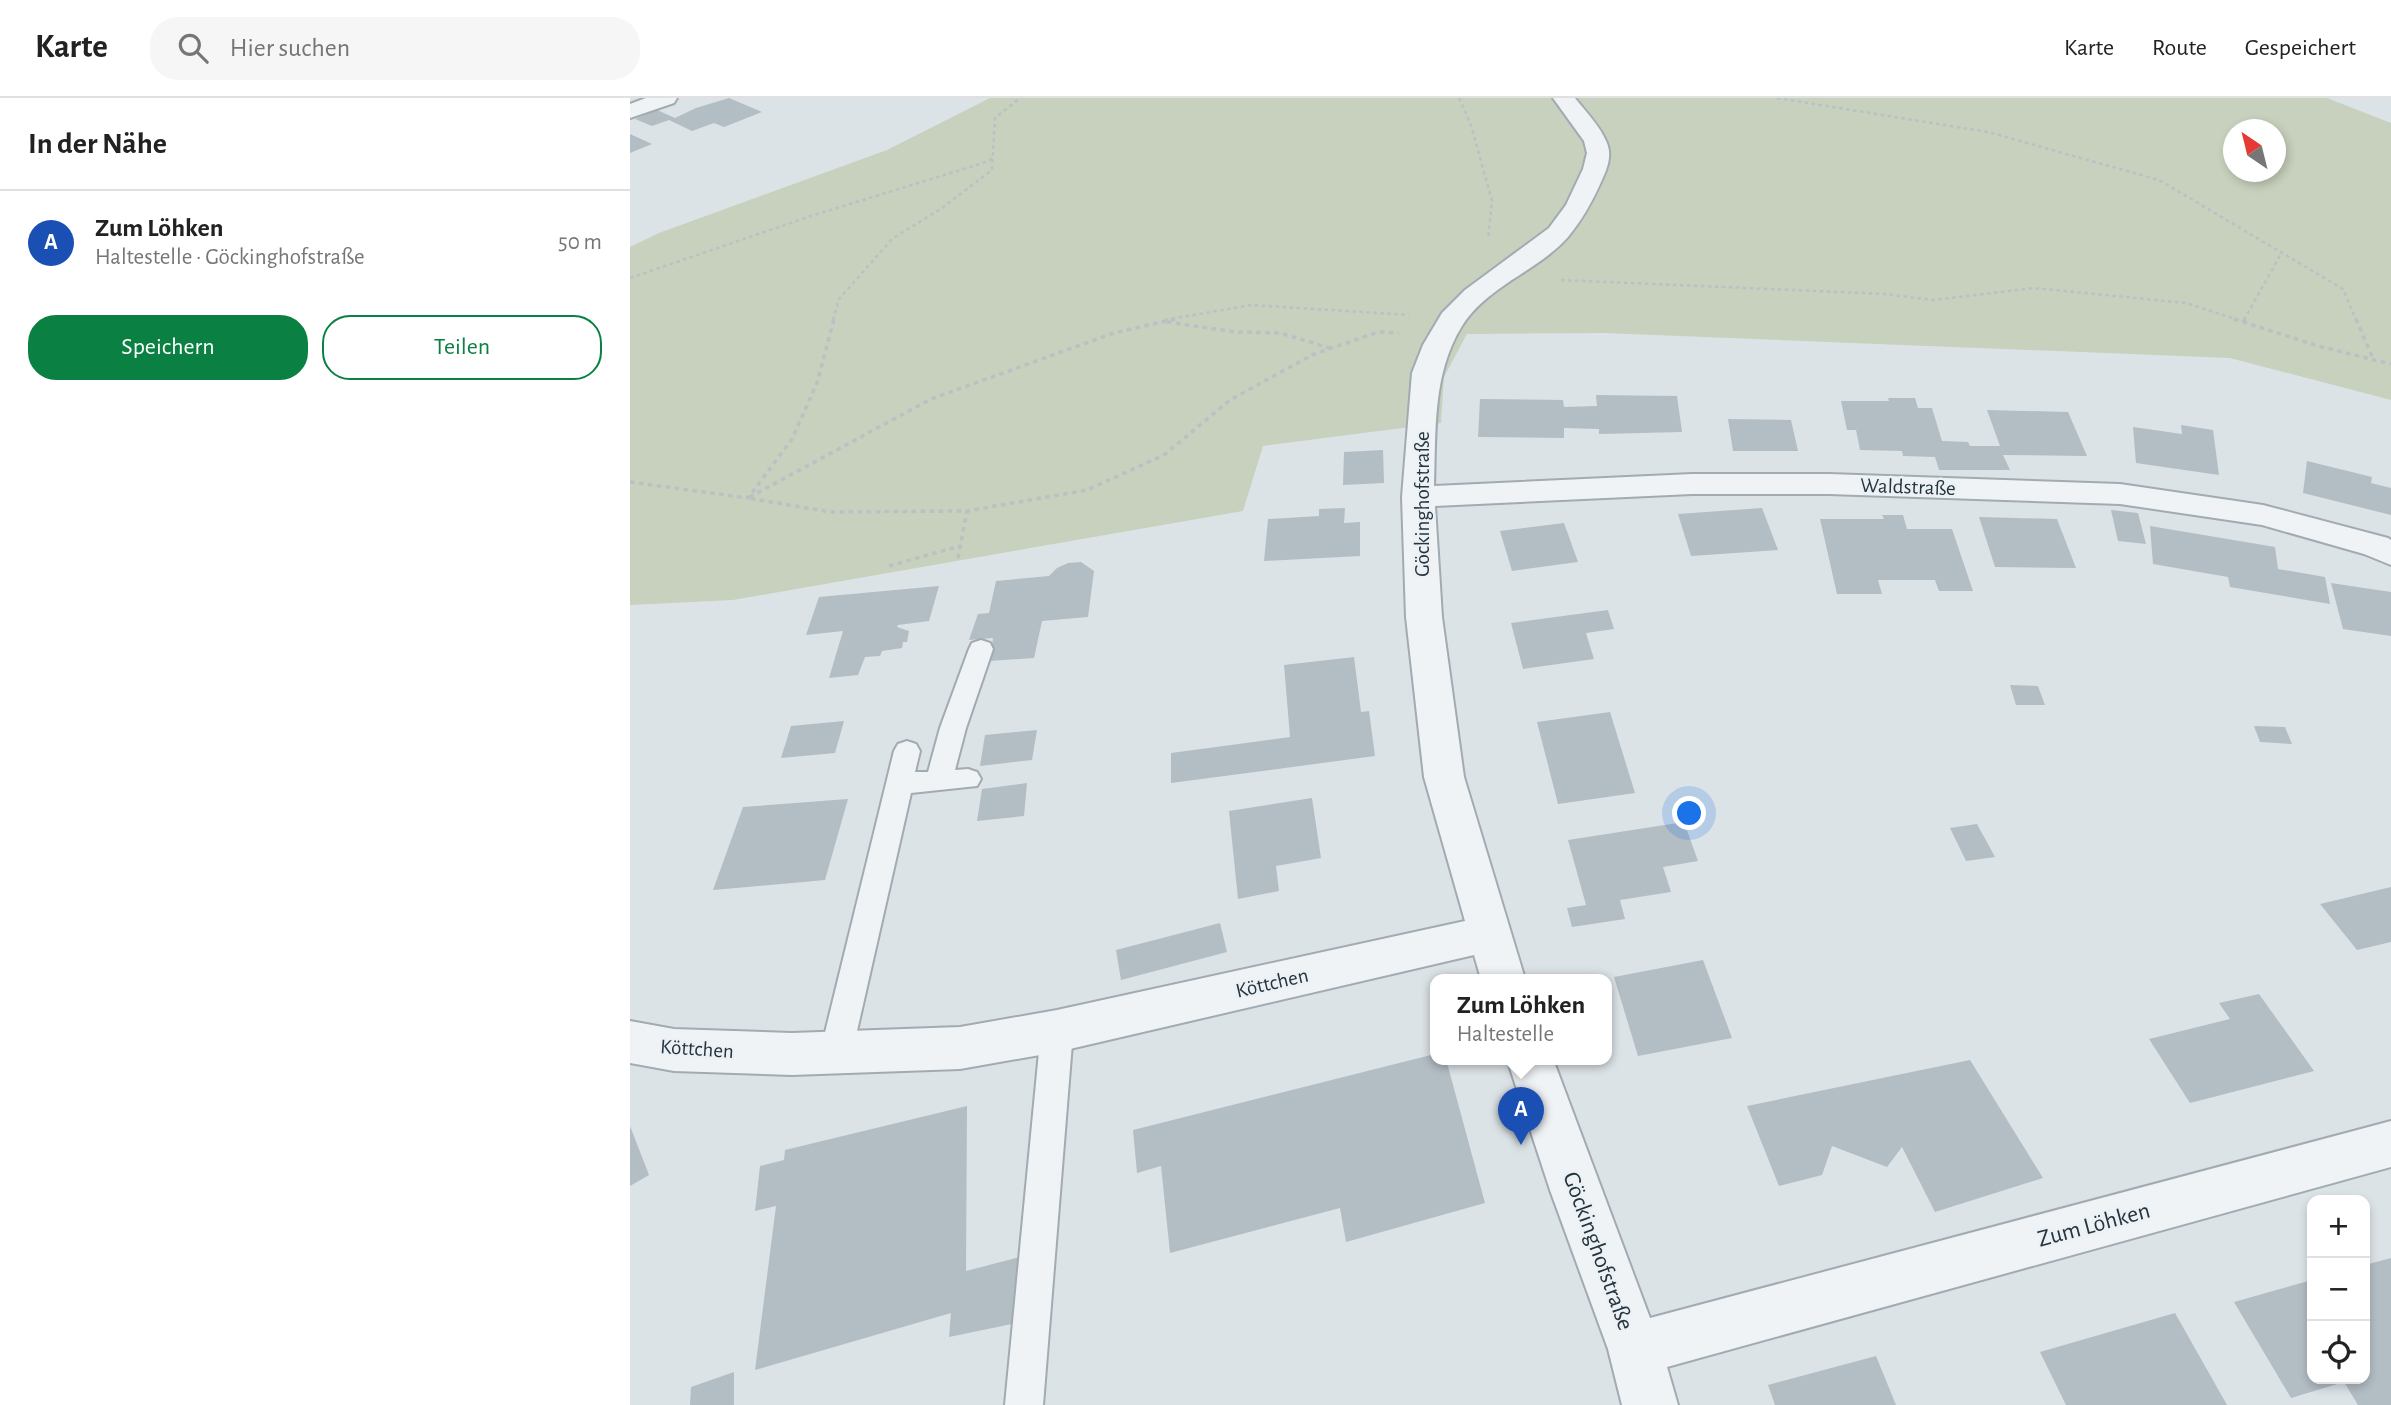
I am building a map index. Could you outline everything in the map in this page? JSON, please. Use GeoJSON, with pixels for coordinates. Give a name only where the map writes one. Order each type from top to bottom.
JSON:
{"type":"FeatureCollection","features":[{"type":"Feature","properties":{"kind":"street"},"geometry":{"type":"LineString","coordinates":[[630,111],[666,98]]}},
{"type":"Feature","properties":{"kind":"street","name":"Göckinghofstraße"},"geometry":{"type":"LineString","coordinates":[[1501,974],[1444,777],[1424,617],[1418,497],[1426,373],[1437,345],[1452,319],[1474,296],[1558,233],[1578,206],[1595,169],[1598,153],[1595,141],[1564,98]]}},
{"type":"Feature","properties":{"kind":"street","name":"Waldstraße"},"geometry":{"type":"LineString","coordinates":[[1418,497],[1692,484],[1829,484],[2120,494],[2263,515],[2375,546],[2391,554]]}},
{"type":"Feature","properties":{"kind":"street","name":"Köttchen"},"geometry":{"type":"LineString","coordinates":[[630,1042],[674,1050],[836,1053],[960,1048],[1057,1031],[1488,934]]}},
{"type":"Feature","properties":{"kind":"street","name":"Göckinghofstraße"},"geometry":{"type":"LineString","coordinates":[[1532,1065],[1575,1190],[1635,1349],[1650,1405]]}},
{"type":"Feature","properties":{"kind":"street","name":"Zum Löhken"},"geometry":{"type":"LineString","coordinates":[[1635,1349],[2391,1144]]}},
{"type":"Feature","properties":{"kind":"lane"},"geometry":{"type":"LineString","coordinates":[[939,781],[953,728],[981,649]]}},
{"type":"Feature","properties":{"kind":"lane"},"geometry":{"type":"LineString","coordinates":[[836,1053],[907,751]]}},
{"type":"Feature","properties":{"kind":"lane"},"geometry":{"type":"LineString","coordinates":[[899,784],[968,779]]}},
{"type":"Feature","properties":{"kind":"lane"},"geometry":{"type":"LineString","coordinates":[[1024,1405],[1057,1031]]}},
{"type":"Feature","properties":{"kind":"path"},"geometry":{"type":"LineString","coordinates":[[748,498],[792,439],[817,383],[839,299],[892,239],[980,182],[992,170],[995,118],[1020,98]]}},
{"type":"Feature","properties":{"kind":"path"},"geometry":{"type":"LineString","coordinates":[[1459,98],[1471,125],[1492,201],[1488,242]]}},
{"type":"Feature","properties":{"kind":"path"},"geometry":{"type":"LineString","coordinates":[[1777,98],[1988,132],[2159,180],[2343,289],[2374,361]]}},
{"type":"Feature","properties":{"kind":"path"},"geometry":{"type":"LineString","coordinates":[[630,278],[811,216],[980,164],[990,160],[994,154]]}},
{"type":"Feature","properties":{"kind":"path"},"geometry":{"type":"LineString","coordinates":[[2243,322],[2282,252]]}},
{"type":"Feature","properties":{"kind":"path"},"geometry":{"type":"LineString","coordinates":[[1501,276],[1681,287],[1885,293],[1933,300],[2034,288],[2186,303],[2391,364]]}},
{"type":"Feature","properties":{"kind":"path"},"geometry":{"type":"LineString","coordinates":[[748,498],[931,399],[1114,333],[1161,321],[1251,304],[1452,319]]}},
{"type":"Feature","properties":{"kind":"path"},"geometry":{"type":"LineString","coordinates":[[1161,321],[1236,332],[1280,333],[1331,348]]}},
{"type":"Feature","properties":{"kind":"path"},"geometry":{"type":"LineString","coordinates":[[630,482],[830,512],[967,511],[1087,490],[1164,455],[1230,400],[1312,355],[1378,332]]}},
{"type":"Feature","properties":{"kind":"path"},"geometry":{"type":"LineString","coordinates":[[958,558],[967,511]]}},
{"type":"Feature","properties":{"kind":"path"},"geometry":{"type":"LineString","coordinates":[[889,566],[960,546]]}},
{"type":"Feature","properties":{"kind":"green space"},"geometry":{"type":"Polygon","coordinates":[[[990,98],[2327,98],[2391,123],[2391,400],[2230,358],[1604,333],[1467,334],[1444,377],[1441,423],[1263,446],[1243,511],[733,600],[630,605],[630,247],[659,233],[887,150],[990,98]]]}},
{"type":"Feature","properties":{"kind":"building"},"geometry":{"type":"Polygon","coordinates":[[[729,98],[762,112],[724,127],[714,123],[692,131],[669,120],[652,126],[635,119],[657,110],[675,118],[729,98]]]}},
{"type":"Feature","properties":{"kind":"building"},"geometry":{"type":"Polygon","coordinates":[[[630,134],[652,144],[630,153],[630,134]]]}},
{"type":"Feature","properties":{"kind":"building"},"geometry":{"type":"Polygon","coordinates":[[[1596,395],[1677,396],[1682,432],[1599,434],[1599,429],[1564,428],[1564,438],[1478,437],[1480,399],[1563,400],[1564,407],[1597,406],[1596,395]]]}},
{"type":"Feature","properties":{"kind":"building"},"geometry":{"type":"Polygon","coordinates":[[[1888,398],[1915,398],[1918,408],[1932,408],[1942,441],[1968,442],[1970,446],[2000,446],[1987,410],[2068,412],[2087,456],[2003,455],[2010,470],[1939,470],[1935,457],[1903,456],[1902,451],[1860,450],[1856,430],[1847,430],[1841,401],[1889,401],[1888,398]]]}},
{"type":"Feature","properties":{"kind":"building"},"geometry":{"type":"Polygon","coordinates":[[[1728,419],[1791,420],[1798,451],[1733,451],[1728,419]]]}},
{"type":"Feature","properties":{"kind":"building"},"geometry":{"type":"Polygon","coordinates":[[[2181,425],[2213,430],[2219,475],[2136,463],[2133,427],[2182,434],[2181,425]]]}},
{"type":"Feature","properties":{"kind":"building"},"geometry":{"type":"Polygon","coordinates":[[[1383,450],[1384,483],[1343,485],[1344,452],[1383,450]]]}},
{"type":"Feature","properties":{"kind":"building"},"geometry":{"type":"Polygon","coordinates":[[[2307,461],[2372,477],[2371,483],[2391,488],[2391,515],[2303,493],[2307,461]]]}},
{"type":"Feature","properties":{"kind":"building"},"geometry":{"type":"Polygon","coordinates":[[[1345,508],[1344,523],[1360,522],[1360,556],[1264,561],[1268,519],[1319,516],[1319,509],[1345,508]]]}},
{"type":"Feature","properties":{"kind":"building"},"geometry":{"type":"Polygon","coordinates":[[[1762,508],[1778,550],[1691,556],[1678,514],[1762,508]]]}},
{"type":"Feature","properties":{"kind":"building"},"geometry":{"type":"Polygon","coordinates":[[[2111,510],[2138,513],[2146,544],[2118,541],[2111,510]]]}},
{"type":"Feature","properties":{"kind":"building"},"geometry":{"type":"Polygon","coordinates":[[[1882,515],[1903,515],[1907,529],[1952,529],[1973,591],[1939,591],[1935,580],[1878,580],[1882,594],[1837,594],[1820,519],[1884,519],[1882,515]]]}},
{"type":"Feature","properties":{"kind":"building"},"geometry":{"type":"Polygon","coordinates":[[[1979,517],[2057,519],[2076,568],[1995,567],[1979,517]]]}},
{"type":"Feature","properties":{"kind":"building"},"geometry":{"type":"Polygon","coordinates":[[[1564,523],[1578,562],[1512,571],[1500,531],[1564,523]]]}},
{"type":"Feature","properties":{"kind":"building"},"geometry":{"type":"Polygon","coordinates":[[[2150,526],[2275,547],[2278,569],[2325,577],[2330,604],[2230,587],[2228,577],[2153,564],[2150,526]]]}},
{"type":"Feature","properties":{"kind":"building"},"geometry":{"type":"Polygon","coordinates":[[[1081,562],[1094,571],[1088,617],[1042,621],[1034,658],[990,661],[993,638],[969,640],[978,614],[989,613],[996,581],[1049,576],[1068,563],[1081,562]]]}},
{"type":"Feature","properties":{"kind":"building"},"geometry":{"type":"Polygon","coordinates":[[[2331,583],[2391,592],[2391,636],[2343,629],[2331,583]]]}},
{"type":"Feature","properties":{"kind":"building"},"geometry":{"type":"Polygon","coordinates":[[[939,586],[929,621],[898,625],[897,627],[909,631],[907,642],[903,642],[902,648],[882,651],[880,656],[865,657],[858,675],[829,678],[843,631],[806,635],[819,597],[939,586]]]}},
{"type":"Feature","properties":{"kind":"building"},"geometry":{"type":"Polygon","coordinates":[[[1608,610],[1614,629],[1586,633],[1594,659],[1523,669],[1511,623],[1608,610]]]}},
{"type":"Feature","properties":{"kind":"building"},"geometry":{"type":"Polygon","coordinates":[[[1354,657],[1361,712],[1369,711],[1375,756],[1171,783],[1171,753],[1290,737],[1284,665],[1354,657]]]}},
{"type":"Feature","properties":{"kind":"building"},"geometry":{"type":"Polygon","coordinates":[[[2010,685],[2038,686],[2045,705],[2016,705],[2010,685]]]}},
{"type":"Feature","properties":{"kind":"building"},"geometry":{"type":"Polygon","coordinates":[[[1610,712],[1635,793],[1558,804],[1537,722],[1610,712]]]}},
{"type":"Feature","properties":{"kind":"building"},"geometry":{"type":"Polygon","coordinates":[[[844,721],[835,753],[781,758],[791,726],[844,721]]]}},
{"type":"Feature","properties":{"kind":"building"},"geometry":{"type":"Polygon","coordinates":[[[2254,726],[2285,727],[2292,744],[2260,742],[2254,726]]]}},
{"type":"Feature","properties":{"kind":"building"},"geometry":{"type":"Polygon","coordinates":[[[1037,730],[1032,760],[980,766],[985,735],[1037,730]]]}},
{"type":"Feature","properties":{"kind":"building"},"geometry":{"type":"Polygon","coordinates":[[[1027,783],[1024,816],[977,821],[982,789],[1027,783]]]}},
{"type":"Feature","properties":{"kind":"building"},"geometry":{"type":"Polygon","coordinates":[[[1312,798],[1321,858],[1276,866],[1279,891],[1238,899],[1229,811],[1312,798]]]}},
{"type":"Feature","properties":{"kind":"building"},"geometry":{"type":"Polygon","coordinates":[[[848,799],[825,880],[713,890],[743,807],[848,799]]]}},
{"type":"Feature","properties":{"kind":"building"},"geometry":{"type":"Polygon","coordinates":[[[1684,822],[1698,861],[1663,867],[1671,892],[1620,900],[1625,919],[1572,927],[1567,908],[1586,905],[1568,840],[1684,822]]]}},
{"type":"Feature","properties":{"kind":"building"},"geometry":{"type":"Polygon","coordinates":[[[1977,824],[1995,857],[1966,861],[1950,828],[1977,824]]]}},
{"type":"Feature","properties":{"kind":"building"},"geometry":{"type":"Polygon","coordinates":[[[2391,887],[2391,942],[2357,950],[2320,904],[2391,887]]]}},
{"type":"Feature","properties":{"kind":"building"},"geometry":{"type":"Polygon","coordinates":[[[1220,923],[1227,952],[1121,980],[1116,950],[1220,923]]]}},
{"type":"Feature","properties":{"kind":"building"},"geometry":{"type":"Polygon","coordinates":[[[1703,960],[1732,1038],[1638,1056],[1614,977],[1703,960]]]}},
{"type":"Feature","properties":{"kind":"building"},"geometry":{"type":"Polygon","coordinates":[[[2259,994],[2314,1071],[2190,1103],[2149,1039],[2230,1019],[2219,1003],[2259,994]]]}},
{"type":"Feature","properties":{"kind":"building"},"geometry":{"type":"Polygon","coordinates":[[[1430,1055],[1430,1065],[1448,1065],[1485,1203],[1346,1242],[1340,1208],[1170,1253],[1161,1166],[1137,1173],[1133,1130],[1430,1055]]]}},
{"type":"Feature","properties":{"kind":"building"},"geometry":{"type":"Polygon","coordinates":[[[1970,1060],[2043,1178],[1935,1212],[1902,1147],[1887,1167],[1832,1146],[1822,1175],[1779,1186],[1747,1106],[1970,1060]]]}},
{"type":"Feature","properties":{"kind":"building"},"geometry":{"type":"Polygon","coordinates":[[[967,1106],[966,1271],[1028,1255],[1012,1324],[949,1337],[951,1313],[755,1370],[776,1206],[755,1211],[760,1166],[784,1160],[785,1150],[967,1106]]]}},
{"type":"Feature","properties":{"kind":"building"},"geometry":{"type":"Polygon","coordinates":[[[630,1126],[649,1175],[630,1186],[630,1126]]]}},
{"type":"Feature","properties":{"kind":"building"},"geometry":{"type":"Polygon","coordinates":[[[2391,1258],[2391,1405],[2358,1405],[2345,1384],[2370,1384],[2370,1264],[2391,1258]]]}},
{"type":"Feature","properties":{"kind":"building"},"geometry":{"type":"Polygon","coordinates":[[[2307,1281],[2307,1384],[2337,1384],[2291,1398],[2234,1302],[2307,1281]]]}},
{"type":"Feature","properties":{"kind":"building"},"geometry":{"type":"Polygon","coordinates":[[[2175,1313],[2227,1405],[2066,1405],[2040,1352],[2175,1313]]]}},
{"type":"Feature","properties":{"kind":"building"},"geometry":{"type":"Polygon","coordinates":[[[1876,1356],[1896,1405],[1775,1405],[1768,1385],[1876,1356]]]}},
{"type":"Feature","properties":{"kind":"building"},"geometry":{"type":"Polygon","coordinates":[[[734,1372],[734,1405],[690,1405],[691,1387],[734,1372]]]}},
{"type":"Feature","properties":{"kind":"place","name":"Zum Löhken"},"geometry":{"type":"Point","coordinates":[1521,1145]}}]}
